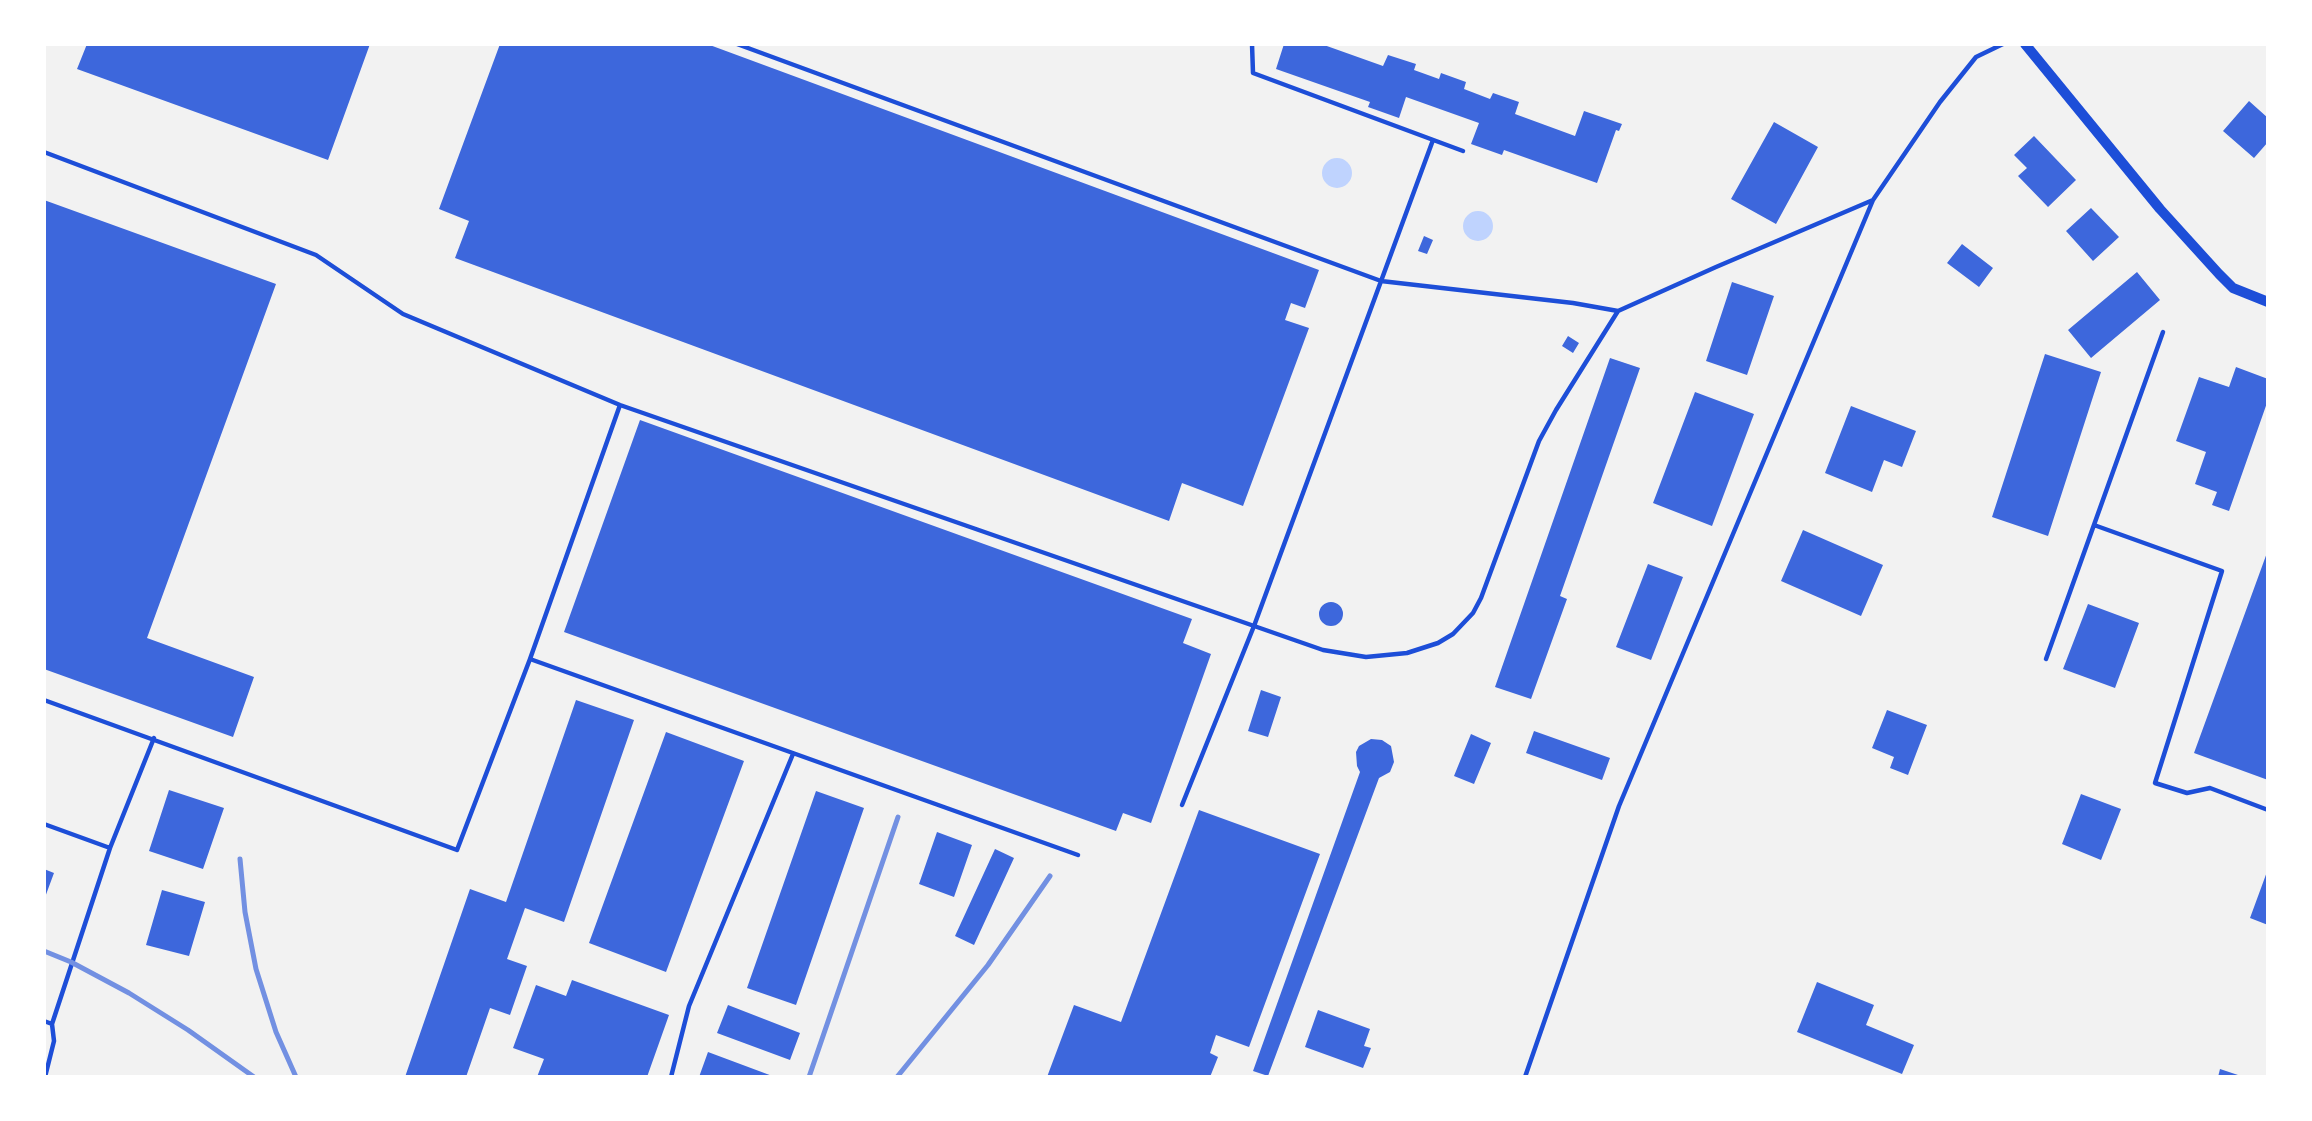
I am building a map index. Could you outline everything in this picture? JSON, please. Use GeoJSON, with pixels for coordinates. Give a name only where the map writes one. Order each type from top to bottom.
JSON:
{"type":"FeatureCollection","features":[{"type":"Feature","properties":{"kind":"street"},"geometry":{"type":"LineString","coordinates":[[2025,44],[2161,209],[2219,274],[2233,288],[2268,302]]}},
{"type":"Feature","properties":{"kind":"lane"},"geometry":{"type":"LineString","coordinates":[[737,44],[1381,281],[1573,303],[1618,311],[1873,200]]}},
{"type":"Feature","properties":{"kind":"lane"},"geometry":{"type":"LineString","coordinates":[[1252,44],[1253,73],[1464,151]]}},
{"type":"Feature","properties":{"kind":"lane"},"geometry":{"type":"LineString","coordinates":[[1525,1077],[1619,806],[1873,200],[1940,102],[1976,57],[2003,44]]}},
{"type":"Feature","properties":{"kind":"lane"},"geometry":{"type":"LineString","coordinates":[[1182,805],[1254,626],[1433,141]]}},
{"type":"Feature","properties":{"kind":"lane"},"geometry":{"type":"LineString","coordinates":[[44,152],[316,255],[403,314],[620,405],[1323,650],[1366,657],[1387,656],[1438,643],[1464,624],[1481,598],[1539,441],[1618,311]]}},
{"type":"Feature","properties":{"kind":"lane"},"geometry":{"type":"LineString","coordinates":[[2046,659],[2163,332]]}},
{"type":"Feature","properties":{"kind":"lane"},"geometry":{"type":"LineString","coordinates":[[44,700],[457,850],[530,659],[620,405]]}},
{"type":"Feature","properties":{"kind":"lane"},"geometry":{"type":"LineString","coordinates":[[2094,525],[2222,571],[2155,783],[2187,793],[2210,788],[2268,810]]}},
{"type":"Feature","properties":{"kind":"lane"},"geometry":{"type":"LineString","coordinates":[[530,659],[1078,855]]}},
{"type":"Feature","properties":{"kind":"lane"},"geometry":{"type":"LineString","coordinates":[[45,1077],[54,1041],[52,1024],[110,848],[154,738]]}},
{"type":"Feature","properties":{"kind":"lane"},"geometry":{"type":"LineString","coordinates":[[671,1077],[690,1006],[793,754]]}},
{"type":"Feature","properties":{"kind":"lane"},"geometry":{"type":"LineString","coordinates":[[44,824],[110,848]]}},
{"type":"Feature","properties":{"kind":"lane"},"geometry":{"type":"LineString","coordinates":[[44,1021],[52,1024]]}},
{"type":"Feature","properties":{"kind":"water"},"geometry":{"type":"Polygon","coordinates":[[[1337,158],[1348,162],[1352,173],[1348,184],[1337,188],[1326,184],[1322,173],[1326,162],[1337,158]]]}},
{"type":"Feature","properties":{"kind":"water"},"geometry":{"type":"Polygon","coordinates":[[[1478,211],[1489,215],[1493,226],[1489,237],[1478,241],[1467,237],[1463,226],[1467,215],[1478,211]]]}},
{"type":"Feature","properties":{"kind":"building"},"geometry":{"type":"Polygon","coordinates":[[[87,44],[370,44],[328,160],[77,69],[87,44]]]}},
{"type":"Feature","properties":{"kind":"building"},"geometry":{"type":"Polygon","coordinates":[[[500,44],[707,44],[1319,270],[1305,308],[1291,303],[1285,320],[1309,328],[1243,506],[1182,483],[1169,521],[455,258],[469,221],[439,209],[500,44]]]}},
{"type":"Feature","properties":{"kind":"building"},"geometry":{"type":"Polygon","coordinates":[[[1284,44],[1325,44],[1383,66],[1388,55],[1416,64],[1414,70],[1439,79],[1441,73],[1466,82],[1464,89],[1490,99],[1493,93],[1519,102],[1515,114],[1575,136],[1584,111],[1622,124],[1619,131],[1616,130],[1597,183],[1504,150],[1502,155],[1471,144],[1479,123],[1406,97],[1399,118],[1368,107],[1370,102],[1276,69],[1284,44]]]}},
{"type":"Feature","properties":{"kind":"building"},"geometry":{"type":"Polygon","coordinates":[[[2249,101],[2268,118],[2268,142],[2254,158],[2223,131],[2249,101]]]}},
{"type":"Feature","properties":{"kind":"building"},"geometry":{"type":"Polygon","coordinates":[[[1774,122],[1818,147],[1776,224],[1731,199],[1774,122]]]}},
{"type":"Feature","properties":{"kind":"building"},"geometry":{"type":"Polygon","coordinates":[[[2034,136],[2076,180],[2048,207],[2018,176],[2027,168],[2014,155],[2034,136]]]}},
{"type":"Feature","properties":{"kind":"building"},"geometry":{"type":"Polygon","coordinates":[[[44,200],[276,284],[147,638],[254,677],[233,737],[44,669],[44,200]]]}},
{"type":"Feature","properties":{"kind":"building"},"geometry":{"type":"Polygon","coordinates":[[[2091,208],[2119,237],[2093,261],[2066,231],[2091,208]]]}},
{"type":"Feature","properties":{"kind":"building"},"geometry":{"type":"Polygon","coordinates":[[[1424,236],[1433,240],[1427,254],[1418,251],[1424,236]]]}},
{"type":"Feature","properties":{"kind":"building"},"geometry":{"type":"Polygon","coordinates":[[[1962,244],[1993,268],[1979,287],[1947,263],[1962,244]]]}},
{"type":"Feature","properties":{"kind":"building"},"geometry":{"type":"Polygon","coordinates":[[[2137,272],[2160,300],[2091,358],[2068,330],[2137,272]]]}},
{"type":"Feature","properties":{"kind":"building"},"geometry":{"type":"Polygon","coordinates":[[[1732,282],[1774,296],[1747,375],[1706,361],[1732,282]]]}},
{"type":"Feature","properties":{"kind":"building"},"geometry":{"type":"Polygon","coordinates":[[[1568,336],[1579,343],[1573,353],[1562,346],[1568,336]]]}},
{"type":"Feature","properties":{"kind":"building"},"geometry":{"type":"Polygon","coordinates":[[[2045,354],[2101,372],[2048,536],[1992,517],[2045,354]]]}},
{"type":"Feature","properties":{"kind":"building"},"geometry":{"type":"Polygon","coordinates":[[[1610,358],[1640,368],[1560,596],[1567,599],[1531,699],[1495,687],[1610,358]]]}},
{"type":"Feature","properties":{"kind":"building"},"geometry":{"type":"Polygon","coordinates":[[[2236,367],[2268,379],[2268,400],[2229,511],[2212,505],[2217,492],[2195,484],[2206,452],[2176,441],[2199,377],[2229,387],[2236,367]]]}},
{"type":"Feature","properties":{"kind":"building"},"geometry":{"type":"Polygon","coordinates":[[[1695,392],[1754,414],[1712,526],[1653,503],[1695,392]]]}},
{"type":"Feature","properties":{"kind":"building"},"geometry":{"type":"Polygon","coordinates":[[[1851,406],[1916,431],[1902,467],[1884,460],[1872,492],[1825,473],[1851,406]]]}},
{"type":"Feature","properties":{"kind":"building"},"geometry":{"type":"Polygon","coordinates":[[[640,420],[1192,619],[1183,643],[1211,654],[1151,823],[1123,813],[1116,831],[564,632],[640,420]]]}},
{"type":"Feature","properties":{"kind":"building"},"geometry":{"type":"Polygon","coordinates":[[[1803,530],[1883,565],[1861,616],[1781,581],[1803,530]]]}},
{"type":"Feature","properties":{"kind":"building"},"geometry":{"type":"Polygon","coordinates":[[[2268,550],[2268,780],[2194,753],[2268,550]]]}},
{"type":"Feature","properties":{"kind":"building"},"geometry":{"type":"Polygon","coordinates":[[[1648,564],[1683,577],[1651,660],[1616,647],[1648,564]]]}},
{"type":"Feature","properties":{"kind":"building"},"geometry":{"type":"Polygon","coordinates":[[[1331,602],[1339,606],[1343,614],[1339,622],[1331,626],[1323,622],[1319,614],[1323,606],[1331,602]]]}},
{"type":"Feature","properties":{"kind":"building"},"geometry":{"type":"Polygon","coordinates":[[[2088,604],[2139,623],[2115,688],[2063,669],[2088,604]]]}},
{"type":"Feature","properties":{"kind":"building"},"geometry":{"type":"Polygon","coordinates":[[[1261,690],[1281,697],[1268,737],[1248,731],[1261,690]]]}},
{"type":"Feature","properties":{"kind":"building"},"geometry":{"type":"Polygon","coordinates":[[[576,700],[634,720],[564,922],[525,908],[507,959],[527,966],[510,1015],[490,1008],[466,1077],[405,1077],[470,889],[506,902],[576,700]]]}},
{"type":"Feature","properties":{"kind":"building"},"geometry":{"type":"Polygon","coordinates":[[[1887,710],[1927,725],[1908,775],[1890,768],[1894,757],[1872,748],[1887,710]]]}},
{"type":"Feature","properties":{"kind":"building"},"geometry":{"type":"Polygon","coordinates":[[[1534,731],[1610,758],[1602,780],[1526,753],[1534,731]]]}},
{"type":"Feature","properties":{"kind":"building"},"geometry":{"type":"Polygon","coordinates":[[[666,732],[744,761],[666,972],[589,943],[666,732]]]}},
{"type":"Feature","properties":{"kind":"building"},"geometry":{"type":"Polygon","coordinates":[[[1471,734],[1491,743],[1474,784],[1454,776],[1471,734]]]}},
{"type":"Feature","properties":{"kind":"building"},"geometry":{"type":"Polygon","coordinates":[[[1371,739],[1382,740],[1391,746],[1394,762],[1390,772],[1379,778],[1268,1076],[1253,1071],[1360,772],[1356,752],[1359,746],[1371,739]]]}},
{"type":"Feature","properties":{"kind":"building"},"geometry":{"type":"Polygon","coordinates":[[[169,790],[224,808],[203,869],[149,851],[169,790]]]}},
{"type":"Feature","properties":{"kind":"building"},"geometry":{"type":"Polygon","coordinates":[[[816,791],[864,808],[796,1005],[747,988],[816,791]]]}},
{"type":"Feature","properties":{"kind":"building"},"geometry":{"type":"Polygon","coordinates":[[[2081,794],[2121,809],[2101,860],[2062,844],[2081,794]]]}},
{"type":"Feature","properties":{"kind":"building"},"geometry":{"type":"Polygon","coordinates":[[[1199,810],[1320,854],[1249,1047],[1216,1035],[1210,1053],[1218,1057],[1210,1077],[1047,1077],[1074,1005],[1121,1022],[1199,810]]]}},
{"type":"Feature","properties":{"kind":"building"},"geometry":{"type":"Polygon","coordinates":[[[937,832],[972,845],[954,897],[919,884],[937,832]]]}},
{"type":"Feature","properties":{"kind":"building"},"geometry":{"type":"Polygon","coordinates":[[[995,849],[1014,858],[974,945],[955,936],[995,849]]]}},
{"type":"Feature","properties":{"kind":"building"},"geometry":{"type":"Polygon","coordinates":[[[44,869],[54,873],[44,900],[44,869]]]}},
{"type":"Feature","properties":{"kind":"building"},"geometry":{"type":"Polygon","coordinates":[[[2268,869],[2268,925],[2250,918],[2268,869]]]}},
{"type":"Feature","properties":{"kind":"building"},"geometry":{"type":"Polygon","coordinates":[[[162,890],[205,902],[189,956],[146,945],[162,890]]]}},
{"type":"Feature","properties":{"kind":"building"},"geometry":{"type":"Polygon","coordinates":[[[572,980],[669,1015],[647,1077],[537,1077],[544,1059],[513,1048],[536,985],[566,996],[572,980]]]}},
{"type":"Feature","properties":{"kind":"building"},"geometry":{"type":"Polygon","coordinates":[[[1817,982],[1874,1005],[1866,1025],[1914,1045],[1902,1074],[1797,1032],[1817,982]]]}},
{"type":"Feature","properties":{"kind":"building"},"geometry":{"type":"Polygon","coordinates":[[[728,1005],[800,1033],[790,1060],[717,1033],[728,1005]]]}},
{"type":"Feature","properties":{"kind":"building"},"geometry":{"type":"Polygon","coordinates":[[[1318,1010],[1370,1029],[1364,1046],[1371,1048],[1363,1068],[1305,1047],[1318,1010]]]}},
{"type":"Feature","properties":{"kind":"building"},"geometry":{"type":"Polygon","coordinates":[[[708,1052],[775,1077],[699,1077],[708,1052]]]}},
{"type":"Feature","properties":{"kind":"building"},"geometry":{"type":"Polygon","coordinates":[[[2220,1069],[2244,1077],[2218,1077],[2220,1069]]]}},
{"type":"Feature","properties":{"kind":"railway"},"geometry":{"type":"LineString","coordinates":[[809,1077],[898,817]]}},
{"type":"Feature","properties":{"kind":"railway"},"geometry":{"type":"LineString","coordinates":[[240,859],[245,912],[256,969],[276,1032],[296,1077]]}},
{"type":"Feature","properties":{"kind":"railway"},"geometry":{"type":"LineString","coordinates":[[897,1077],[988,965],[1050,876]]}},
{"type":"Feature","properties":{"kind":"railway"},"geometry":{"type":"LineString","coordinates":[[44,951],[129,993],[188,1030],[254,1077]]}}]}
